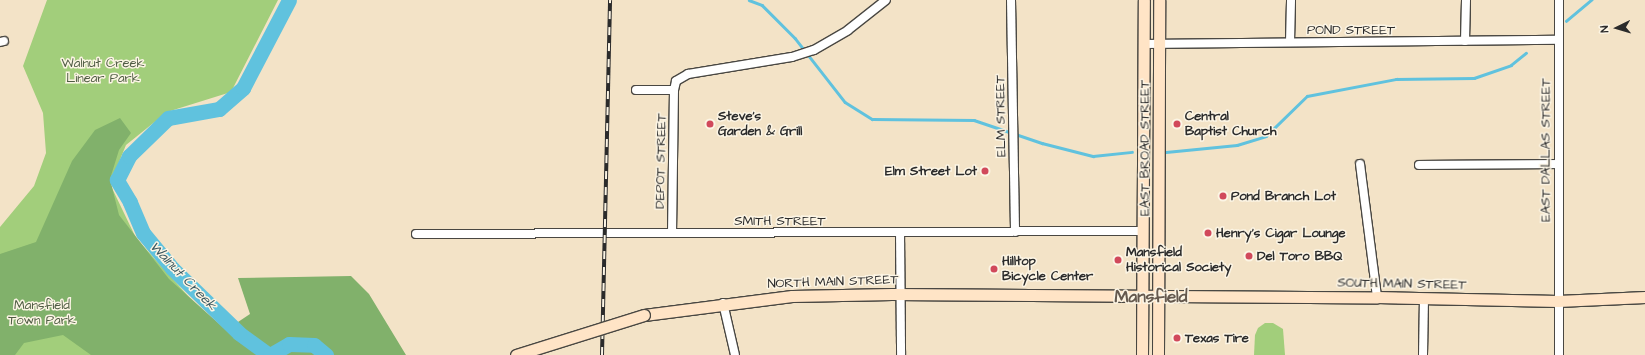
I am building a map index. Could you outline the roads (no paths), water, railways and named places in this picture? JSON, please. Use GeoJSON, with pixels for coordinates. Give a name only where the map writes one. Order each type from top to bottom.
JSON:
{"type":"FeatureCollection","features":[{"type":"Feature","properties":{"kind":"main road","name":"EAST BROAD STREET"},"geometry":{"type":"LineString","coordinates":[[1142,355],[1144,0]]}},
{"type":"Feature","properties":{"kind":"main road","name":"EAST BROAD STREET"},"geometry":{"type":"LineString","coordinates":[[1158,355],[1159,0]]}},
{"type":"Feature","properties":{"kind":"main road"},"geometry":{"type":"LineString","coordinates":[[1143,124],[1158,124]]}},
{"type":"Feature","properties":{"kind":"main road"},"geometry":{"type":"LineString","coordinates":[[1143,184],[1158,184]]}},
{"type":"Feature","properties":{"kind":"main road","name":"NORTH MAIN STREET"},"geometry":{"type":"LineString","coordinates":[[516,355],[644,315],[723,303],[792,296],[901,294],[1158,296]]}},
{"type":"Feature","properties":{"kind":"main road","name":"SOUTH MAIN STREET"},"geometry":{"type":"LineString","coordinates":[[1158,296],[1377,297],[1558,301],[1645,297]]}},
{"type":"Feature","properties":{"kind":"street"},"geometry":{"type":"LineString","coordinates":[[636,90],[674,90],[676,80],[688,74],[780,60],[803,53],[826,43],[886,0]]}},
{"type":"Feature","properties":{"kind":"street","name":"ELM STREET"},"geometry":{"type":"LineString","coordinates":[[1011,0],[1015,232]]}},
{"type":"Feature","properties":{"kind":"street"},"geometry":{"type":"LineString","coordinates":[[1290,42],[1291,0]]}},
{"type":"Feature","properties":{"kind":"street"},"geometry":{"type":"LineString","coordinates":[[1465,41],[1466,0]]}},
{"type":"Feature","properties":{"kind":"street","name":"EAST DALLAS STREET"},"geometry":{"type":"LineString","coordinates":[[1558,0],[1559,355]]}},
{"type":"Feature","properties":{"kind":"street","name":"POND STREET"},"geometry":{"type":"LineString","coordinates":[[1144,44],[1558,40]]}},
{"type":"Feature","properties":{"kind":"street","name":"DEPOT STREET"},"geometry":{"type":"LineString","coordinates":[[672,233],[674,90]]}},
{"type":"Feature","properties":{"kind":"street"},"geometry":{"type":"LineString","coordinates":[[1360,164],[1377,297]]}},
{"type":"Feature","properties":{"kind":"street"},"geometry":{"type":"LineString","coordinates":[[1419,165],[1558,164]]}},
{"type":"Feature","properties":{"kind":"street","name":"SMITH STREET"},"geometry":{"type":"LineString","coordinates":[[416,234],[1143,231]]}},
{"type":"Feature","properties":{"kind":"street"},"geometry":{"type":"LineString","coordinates":[[900,232],[901,355]]}},
{"type":"Feature","properties":{"kind":"street"},"geometry":{"type":"LineString","coordinates":[[1423,355],[1424,298]]}},
{"type":"Feature","properties":{"kind":"street"},"geometry":{"type":"LineString","coordinates":[[723,303],[735,355]]}},
{"type":"Feature","properties":{"kind":"waterway","name":"Walnut Creek"},"geometry":{"type":"LineString","coordinates":[[269,355],[239,333],[172,268],[143,233],[130,202],[117,180],[129,156],[168,118],[219,109],[243,88],[289,0]]}},
{"type":"Feature","properties":{"kind":"waterway"},"geometry":{"type":"LineString","coordinates":[[749,0],[762,5],[795,38],[845,102],[872,119],[974,120],[1042,143],[1093,156],[1132,152]]}},
{"type":"Feature","properties":{"kind":"waterway"},"geometry":{"type":"LineString","coordinates":[[1566,21],[1591,0]]}},
{"type":"Feature","properties":{"kind":"waterway"},"geometry":{"type":"LineString","coordinates":[[1166,152],[1237,145],[1266,136],[1307,96],[1396,79],[1474,78],[1511,65],[1526,53]]}},
{"type":"Feature","properties":{"kind":"waterway","name":"Walnut Creek"},"geometry":{"type":"LineString","coordinates":[[270,355],[289,344],[314,345],[326,355]]}},
{"type":"Feature","properties":{"kind":"railway"},"geometry":{"type":"LineString","coordinates":[[602,355],[610,0]]}},
{"type":"Feature","properties":{"kind":"place","name":"Steve's Garden & Grill"},"geometry":{"type":"Point","coordinates":[710,124]}},
{"type":"Feature","properties":{"kind":"place","name":"Central Baptist Church"},"geometry":{"type":"Point","coordinates":[1177,124]}},
{"type":"Feature","properties":{"kind":"place","name":"Elm Street Lot"},"geometry":{"type":"Point","coordinates":[985,171]}},
{"type":"Feature","properties":{"kind":"place","name":"Pond Branch Lot"},"geometry":{"type":"Point","coordinates":[1223,196]}},
{"type":"Feature","properties":{"kind":"place","name":"Henry's Cigar Lounge"},"geometry":{"type":"Point","coordinates":[1208,233]}},
{"type":"Feature","properties":{"kind":"place","name":"Del Toro BBQ"},"geometry":{"type":"Point","coordinates":[1249,256]}},
{"type":"Feature","properties":{"kind":"place","name":"Mansfield Historical Society"},"geometry":{"type":"Point","coordinates":[1118,260]}},
{"type":"Feature","properties":{"kind":"place","name":"Hilltop Bicycle Center"},"geometry":{"type":"Point","coordinates":[994,269]}},
{"type":"Feature","properties":{"kind":"place","name":"Texas Tire"},"geometry":{"type":"Point","coordinates":[1177,338]}},
{"type":"Feature","properties":{"kind":"district","name":"Mansfield"},"geometry":{"type":"Point","coordinates":[1151,298]}},
{"type":"Feature","properties":{"kind":"park label","name":"Walnut Creek Linear Park"},"geometry":{"type":"Point","coordinates":[103,72]}},
{"type":"Feature","properties":{"kind":"park label","name":"Mansfield Town Park"},"geometry":{"type":"Point","coordinates":[42,314]}}]}
